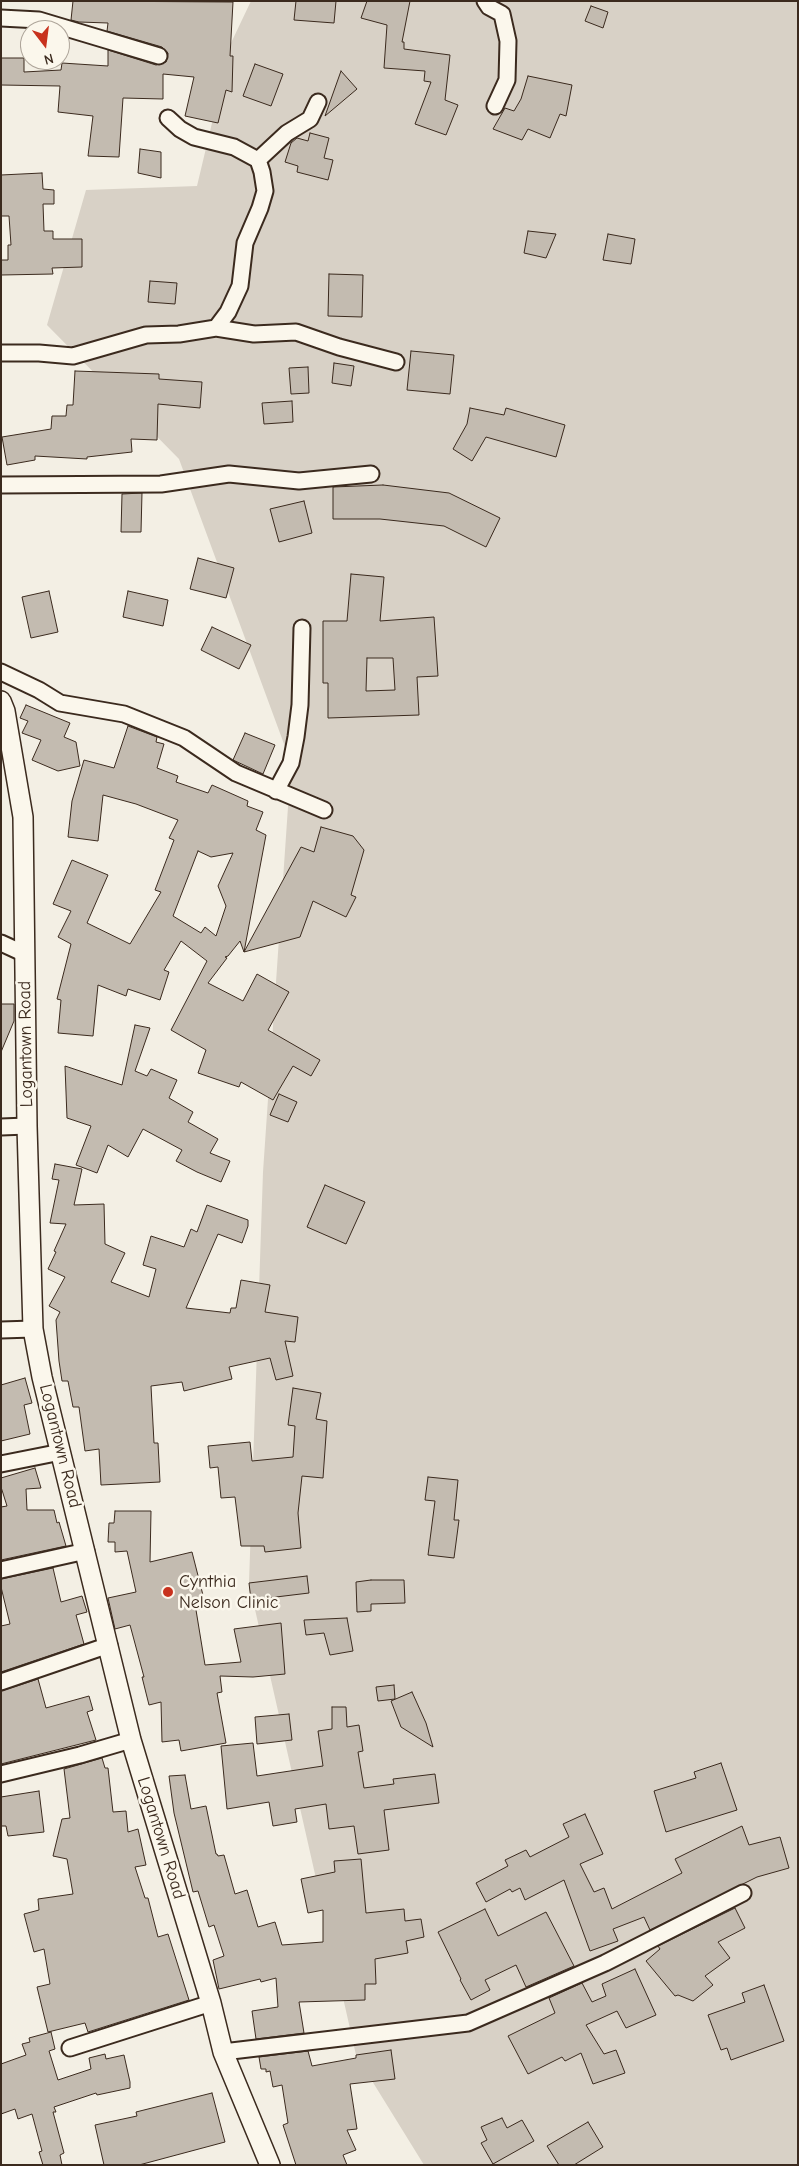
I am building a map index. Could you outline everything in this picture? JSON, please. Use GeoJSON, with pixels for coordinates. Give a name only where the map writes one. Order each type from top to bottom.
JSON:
{"type":"FeatureCollection","features":[{"type":"Feature","properties":{"kind":"street"},"geometry":{"type":"LineString","coordinates":[[485,1],[489,7],[502,14],[508,41],[506,80],[495,106]]}},
{"type":"Feature","properties":{"kind":"street"},"geometry":{"type":"LineString","coordinates":[[1,18],[39,20],[159,56]]}},
{"type":"Feature","properties":{"kind":"street"},"geometry":{"type":"LineString","coordinates":[[258,160],[287,133],[310,119],[318,102]]}},
{"type":"Feature","properties":{"kind":"street"},"geometry":{"type":"LineString","coordinates":[[168,118],[180,129],[194,137],[234,147],[258,160],[262,172],[265,190],[260,208],[245,243],[240,286],[228,312],[216,328]]}},
{"type":"Feature","properties":{"kind":"street"},"geometry":{"type":"LineString","coordinates":[[1,352],[73,356],[111,347],[146,335],[179,334],[216,328],[254,334],[296,332],[339,347],[396,362]]}},
{"type":"Feature","properties":{"kind":"street"},"geometry":{"type":"LineString","coordinates":[[1,485],[161,484],[229,474],[299,481],[371,474]]}},
{"type":"Feature","properties":{"kind":"street"},"geometry":{"type":"LineString","coordinates":[[276,791],[291,762],[296,737],[300,705],[302,628]]}},
{"type":"Feature","properties":{"kind":"street"},"geometry":{"type":"LineString","coordinates":[[1,672],[60,702],[124,714],[184,738],[236,773],[324,810]]}},
{"type":"Feature","properties":{"kind":"street","name":"Logantown Road"},"geometry":{"type":"LineString","coordinates":[[3,707],[23,817],[27,1126],[33,1329],[61,1452],[110,1645],[131,1740],[211,2002],[224,2052],[270,2165]]}},
{"type":"Feature","properties":{"kind":"street"},"geometry":{"type":"LineString","coordinates":[[1,943],[25,954]]}},
{"type":"Feature","properties":{"kind":"street"},"geometry":{"type":"LineString","coordinates":[[1,1127],[27,1126]]}},
{"type":"Feature","properties":{"kind":"street"},"geometry":{"type":"LineString","coordinates":[[1,1330],[33,1329]]}},
{"type":"Feature","properties":{"kind":"street"},"geometry":{"type":"LineString","coordinates":[[1,1464],[61,1452]]}},
{"type":"Feature","properties":{"kind":"street"},"geometry":{"type":"LineString","coordinates":[[1,1570],[86,1552]]}},
{"type":"Feature","properties":{"kind":"street"},"geometry":{"type":"LineString","coordinates":[[1,1682],[110,1645]]}},
{"type":"Feature","properties":{"kind":"street"},"geometry":{"type":"LineString","coordinates":[[1,1774],[80,1756],[131,1740]]}},
{"type":"Feature","properties":{"kind":"street"},"geometry":{"type":"LineString","coordinates":[[224,2052],[468,2023],[605,1963],[743,1893]]}},
{"type":"Feature","properties":{"kind":"street"},"geometry":{"type":"LineString","coordinates":[[70,2048],[211,2002]]}},
{"type":"Feature","properties":{"kind":"shaded area"},"geometry":{"type":"Polygon","coordinates":[[[251,1],[798,1],[798,2165],[424,2165],[356,2055],[249,1583],[263,1172],[291,763],[179,459],[47,325],[86,190],[197,186],[231,43],[251,1]]]}},
{"type":"Feature","properties":{"kind":"building"},"geometry":{"type":"Polygon","coordinates":[[[73,1],[233,2],[230,56],[233,56],[232,92],[226,90],[218,123],[185,116],[194,77],[163,74],[163,99],[123,98],[119,157],[88,156],[93,116],[58,112],[60,86],[1,85],[1,58],[20,58],[20,70],[24,70],[24,72],[70,70],[70,64],[108,66],[108,50],[156,65],[166,62],[168,53],[162,47],[107,31],[108,23],[71,20],[73,1]]]}},
{"type":"Feature","properties":{"kind":"building"},"geometry":{"type":"Polygon","coordinates":[[[296,1],[336,1],[334,23],[294,20],[296,1]]]}},
{"type":"Feature","properties":{"kind":"building"},"geometry":{"type":"Polygon","coordinates":[[[367,1],[410,1],[402,42],[404,42],[404,49],[450,55],[445,100],[458,105],[446,135],[415,124],[431,82],[424,81],[425,71],[384,68],[387,25],[361,18],[367,1]]]}},
{"type":"Feature","properties":{"kind":"building"},"geometry":{"type":"Polygon","coordinates":[[[591,6],[608,12],[603,28],[585,21],[591,6]]]}},
{"type":"Feature","properties":{"kind":"building"},"geometry":{"type":"Polygon","coordinates":[[[255,64],[283,74],[271,106],[243,96],[255,64]]]}},
{"type":"Feature","properties":{"kind":"building"},"geometry":{"type":"Polygon","coordinates":[[[341,71],[357,89],[325,116],[341,71]]]}},
{"type":"Feature","properties":{"kind":"building"},"geometry":{"type":"Polygon","coordinates":[[[528,76],[572,85],[566,116],[560,114],[550,138],[528,129],[522,140],[493,129],[505,108],[514,111],[521,99],[528,76]]]}},
{"type":"Feature","properties":{"kind":"building"},"geometry":{"type":"Polygon","coordinates":[[[310,133],[329,138],[324,158],[333,160],[328,180],[297,172],[298,166],[285,162],[291,143],[297,138],[308,141],[310,133]]]}},
{"type":"Feature","properties":{"kind":"building"},"geometry":{"type":"Polygon","coordinates":[[[140,149],[161,152],[161,178],[138,173],[140,149]]]}},
{"type":"Feature","properties":{"kind":"building"},"geometry":{"type":"Polygon","coordinates":[[[42,173],[43,189],[54,190],[54,204],[43,204],[44,231],[53,231],[53,239],[82,239],[82,267],[52,268],[53,274],[1,275],[1,260],[8,260],[8,245],[11,245],[9,216],[1,216],[1,175],[42,173]]]}},
{"type":"Feature","properties":{"kind":"building"},"geometry":{"type":"Polygon","coordinates":[[[528,231],[556,234],[546,258],[524,253],[528,231]]]}},
{"type":"Feature","properties":{"kind":"building"},"geometry":{"type":"Polygon","coordinates":[[[608,234],[635,239],[631,264],[603,260],[608,234]]]}},
{"type":"Feature","properties":{"kind":"building"},"geometry":{"type":"Polygon","coordinates":[[[329,274],[363,275],[362,317],[328,316],[329,274]]]}},
{"type":"Feature","properties":{"kind":"building"},"geometry":{"type":"Polygon","coordinates":[[[150,281],[177,283],[175,304],[148,302],[150,281]]]}},
{"type":"Feature","properties":{"kind":"building"},"geometry":{"type":"Polygon","coordinates":[[[411,351],[454,355],[450,394],[407,390],[411,351]]]}},
{"type":"Feature","properties":{"kind":"building"},"geometry":{"type":"Polygon","coordinates":[[[334,363],[354,366],[351,386],[332,383],[334,363]]]}},
{"type":"Feature","properties":{"kind":"building"},"geometry":{"type":"Polygon","coordinates":[[[308,367],[309,393],[291,394],[289,368],[308,367]]]}},
{"type":"Feature","properties":{"kind":"building"},"geometry":{"type":"Polygon","coordinates":[[[75,371],[159,374],[159,379],[202,382],[200,408],[158,404],[157,440],[131,439],[132,452],[87,457],[87,459],[35,456],[35,460],[7,465],[2,437],[51,429],[52,416],[66,416],[67,405],[73,405],[75,371]]]}},
{"type":"Feature","properties":{"kind":"building"},"geometry":{"type":"Polygon","coordinates":[[[292,401],[293,422],[264,424],[262,403],[292,401]]]}},
{"type":"Feature","properties":{"kind":"building"},"geometry":{"type":"Polygon","coordinates":[[[470,408],[504,415],[506,408],[565,425],[556,457],[486,437],[472,461],[453,449],[467,424],[470,408]]]}},
{"type":"Feature","properties":{"kind":"building"},"geometry":{"type":"Polygon","coordinates":[[[383,485],[449,493],[500,518],[486,547],[444,526],[380,519],[333,519],[333,487],[383,485]]]}},
{"type":"Feature","properties":{"kind":"building"},"geometry":{"type":"Polygon","coordinates":[[[142,493],[141,532],[121,532],[122,494],[142,493]]]}},
{"type":"Feature","properties":{"kind":"building"},"geometry":{"type":"Polygon","coordinates":[[[304,501],[312,533],[279,542],[270,509],[304,501]]]}},
{"type":"Feature","properties":{"kind":"building"},"geometry":{"type":"Polygon","coordinates":[[[198,558],[234,568],[226,598],[190,589],[198,558]]]}},
{"type":"Feature","properties":{"kind":"building"},"geometry":{"type":"Polygon","coordinates":[[[351,574],[384,577],[380,621],[434,617],[438,676],[417,677],[419,715],[328,718],[328,683],[323,683],[323,621],[347,621],[351,574]],[[367,658],[366,691],[395,690],[393,658],[367,658]]]}},
{"type":"Feature","properties":{"kind":"building"},"geometry":{"type":"Polygon","coordinates":[[[49,591],[58,632],[31,638],[22,597],[49,591]]]}},
{"type":"Feature","properties":{"kind":"building"},"geometry":{"type":"Polygon","coordinates":[[[128,591],[168,600],[163,626],[123,617],[128,591]]]}},
{"type":"Feature","properties":{"kind":"building"},"geometry":{"type":"Polygon","coordinates":[[[212,627],[251,645],[239,669],[201,650],[212,627]]]}},
{"type":"Feature","properties":{"kind":"building"},"geometry":{"type":"Polygon","coordinates":[[[26,705],[70,723],[64,737],[76,742],[80,766],[58,771],[32,760],[41,740],[22,733],[28,721],[20,718],[26,705]]]}},
{"type":"Feature","properties":{"kind":"building"},"geometry":{"type":"Polygon","coordinates":[[[128,726],[157,737],[156,742],[164,744],[157,768],[178,776],[176,782],[208,793],[212,785],[248,801],[247,806],[263,812],[256,830],[266,835],[244,952],[240,941],[228,956],[225,957],[227,958],[208,983],[243,1001],[257,974],[289,992],[268,1030],[320,1060],[311,1076],[293,1066],[273,1100],[241,1082],[239,1087],[198,1073],[206,1050],[171,1030],[207,961],[181,941],[164,970],[169,972],[160,1000],[128,989],[126,996],[98,985],[93,1036],[58,1033],[61,1000],[57,999],[71,944],[58,937],[71,911],[53,904],[72,860],[108,875],[87,923],[130,944],[161,892],[155,890],[174,840],[169,838],[178,820],[136,804],[103,795],[98,841],[68,837],[72,801],[84,760],[114,768],[128,726]],[[198,851],[173,916],[201,933],[205,927],[216,936],[226,906],[218,886],[233,853],[211,857],[198,851]]]}},
{"type":"Feature","properties":{"kind":"building"},"geometry":{"type":"Polygon","coordinates":[[[245,733],[275,745],[263,774],[233,760],[245,733]]]}},
{"type":"Feature","properties":{"kind":"building"},"geometry":{"type":"Polygon","coordinates":[[[321,827],[353,836],[364,850],[351,895],[356,897],[346,917],[313,901],[300,937],[244,952],[301,847],[314,852],[321,827]]]}},
{"type":"Feature","properties":{"kind":"building"},"geometry":{"type":"Polygon","coordinates":[[[1,1004],[14,1004],[14,1021],[1,1052],[1,1004]]]}},
{"type":"Feature","properties":{"kind":"building"},"geometry":{"type":"Polygon","coordinates":[[[135,1025],[150,1028],[135,1071],[147,1076],[151,1069],[177,1080],[169,1098],[193,1112],[188,1122],[218,1139],[210,1153],[230,1161],[221,1182],[176,1161],[182,1150],[143,1129],[128,1157],[108,1145],[97,1173],[76,1165],[91,1126],[67,1118],[65,1066],[122,1085],[135,1025]]]}},
{"type":"Feature","properties":{"kind":"building"},"geometry":{"type":"Polygon","coordinates":[[[279,1094],[297,1102],[288,1122],[270,1115],[279,1094]]]}},
{"type":"Feature","properties":{"kind":"building"},"geometry":{"type":"Polygon","coordinates":[[[55,1164],[82,1169],[74,1205],[104,1204],[105,1244],[125,1253],[111,1282],[149,1297],[156,1269],[143,1265],[151,1236],[184,1247],[191,1229],[197,1232],[207,1205],[248,1220],[248,1226],[242,1243],[218,1234],[186,1308],[230,1313],[231,1308],[236,1308],[241,1280],[270,1285],[265,1312],[298,1317],[295,1342],[285,1341],[293,1376],[276,1380],[270,1358],[229,1367],[232,1379],[184,1391],[182,1382],[151,1386],[154,1443],[158,1443],[160,1482],[101,1485],[99,1449],[85,1451],[79,1407],[73,1407],[68,1381],[62,1381],[56,1320],[60,1312],[49,1306],[65,1277],[48,1269],[66,1224],[50,1223],[59,1180],[52,1179],[55,1164]]]}},
{"type":"Feature","properties":{"kind":"building"},"geometry":{"type":"Polygon","coordinates":[[[325,1185],[365,1202],[346,1244],[307,1227],[325,1185]]]}},
{"type":"Feature","properties":{"kind":"building"},"geometry":{"type":"Polygon","coordinates":[[[25,1378],[32,1403],[24,1405],[30,1434],[1,1441],[1,1385],[25,1378]]]}},
{"type":"Feature","properties":{"kind":"building"},"geometry":{"type":"Polygon","coordinates":[[[293,1388],[321,1393],[316,1419],[327,1421],[323,1478],[302,1476],[298,1513],[301,1548],[265,1552],[264,1546],[241,1546],[235,1497],[221,1498],[218,1467],[210,1468],[208,1446],[250,1442],[252,1461],[293,1457],[295,1426],[288,1425],[293,1388]]]}},
{"type":"Feature","properties":{"kind":"building"},"geometry":{"type":"Polygon","coordinates":[[[35,1468],[41,1488],[26,1489],[27,1510],[54,1510],[66,1546],[1,1560],[1,1507],[7,1506],[1,1487],[1,1478],[35,1468]]]}},
{"type":"Feature","properties":{"kind":"building"},"geometry":{"type":"Polygon","coordinates":[[[428,1477],[458,1480],[454,1520],[459,1520],[454,1558],[428,1555],[435,1501],[425,1500],[428,1477]]]}},
{"type":"Feature","properties":{"kind":"building"},"geometry":{"type":"Polygon","coordinates":[[[115,1511],[151,1511],[150,1562],[192,1552],[206,1607],[196,1610],[205,1665],[241,1662],[234,1629],[281,1623],[285,1674],[253,1677],[220,1676],[222,1692],[217,1693],[226,1743],[181,1751],[179,1740],[162,1742],[161,1702],[149,1705],[142,1677],[144,1677],[130,1625],[115,1629],[108,1598],[136,1592],[127,1551],[115,1552],[115,1542],[108,1542],[109,1523],[114,1523],[115,1511]]]}},
{"type":"Feature","properties":{"kind":"building"},"geometry":{"type":"Polygon","coordinates":[[[53,1568],[61,1602],[82,1596],[87,1612],[76,1615],[84,1644],[1,1672],[1,1626],[10,1624],[1,1587],[1,1579],[53,1568]]]}},
{"type":"Feature","properties":{"kind":"building"},"geometry":{"type":"Polygon","coordinates":[[[307,1576],[309,1593],[251,1600],[249,1583],[307,1576]]]}},
{"type":"Feature","properties":{"kind":"building"},"geometry":{"type":"Polygon","coordinates":[[[404,1580],[405,1603],[371,1604],[371,1611],[357,1612],[356,1582],[404,1580]]]}},
{"type":"Feature","properties":{"kind":"building"},"geometry":{"type":"Polygon","coordinates":[[[347,1618],[353,1651],[330,1655],[324,1633],[306,1635],[304,1620],[347,1618]]]}},
{"type":"Feature","properties":{"kind":"building"},"geometry":{"type":"Polygon","coordinates":[[[38,1679],[46,1708],[89,1696],[93,1710],[87,1712],[96,1740],[1,1764],[1,1691],[38,1679]]]}},
{"type":"Feature","properties":{"kind":"building"},"geometry":{"type":"Polygon","coordinates":[[[394,1685],[395,1699],[378,1701],[376,1687],[394,1685]]]}},
{"type":"Feature","properties":{"kind":"building"},"geometry":{"type":"Polygon","coordinates":[[[412,1692],[426,1723],[433,1747],[401,1727],[391,1701],[412,1692]]]}},
{"type":"Feature","properties":{"kind":"building"},"geometry":{"type":"Polygon","coordinates":[[[332,1707],[346,1707],[347,1727],[359,1725],[363,1751],[358,1752],[364,1788],[394,1784],[393,1779],[435,1774],[439,1803],[384,1810],[389,1850],[358,1854],[354,1826],[329,1829],[326,1804],[295,1809],[297,1822],[273,1826],[269,1802],[227,1809],[221,1746],[253,1743],[257,1776],[323,1766],[318,1731],[332,1729],[332,1707]]]}},
{"type":"Feature","properties":{"kind":"building"},"geometry":{"type":"Polygon","coordinates":[[[289,1714],[292,1740],[257,1744],[255,1717],[289,1714]]]}},
{"type":"Feature","properties":{"kind":"building"},"geometry":{"type":"Polygon","coordinates":[[[102,1758],[105,1768],[108,1768],[113,1812],[126,1811],[128,1832],[138,1829],[146,1865],[135,1867],[145,1898],[148,1898],[158,1937],[168,1934],[189,2000],[88,2032],[85,2023],[48,2032],[37,1987],[50,1984],[44,1949],[34,1952],[24,1914],[39,1910],[38,1899],[73,1894],[67,1859],[53,1856],[62,1819],[70,1818],[64,1769],[102,1758]]]}},
{"type":"Feature","properties":{"kind":"building"},"geometry":{"type":"Polygon","coordinates":[[[721,1763],[737,1810],[666,1832],[654,1791],[696,1778],[694,1772],[721,1763]]]}},
{"type":"Feature","properties":{"kind":"building"},"geometry":{"type":"Polygon","coordinates":[[[185,1775],[191,1809],[206,1806],[216,1854],[218,1856],[224,1855],[235,1894],[247,1890],[258,1927],[275,1922],[282,1945],[323,1942],[323,1910],[308,1913],[301,1879],[335,1872],[334,1861],[361,1859],[366,1913],[404,1909],[405,1921],[421,1919],[424,1937],[406,1941],[408,1953],[375,1959],[376,1984],[365,1984],[365,2000],[299,2002],[304,2033],[256,2039],[252,2011],[278,2007],[276,1978],[261,1982],[260,1979],[219,1989],[213,1960],[224,1956],[214,1925],[209,1927],[198,1891],[193,1892],[174,1813],[169,1776],[185,1775]]]}},
{"type":"Feature","properties":{"kind":"building"},"geometry":{"type":"Polygon","coordinates":[[[39,1791],[44,1832],[8,1836],[6,1826],[1,1826],[1,1797],[39,1791]]]}},
{"type":"Feature","properties":{"kind":"building"},"geometry":{"type":"Polygon","coordinates":[[[585,1814],[603,1854],[580,1864],[594,1892],[604,1888],[612,1909],[682,1873],[675,1859],[742,1826],[749,1845],[780,1837],[789,1868],[757,1877],[650,1930],[644,1917],[613,1929],[618,1941],[590,1951],[564,1880],[525,1900],[520,1888],[512,1892],[510,1889],[486,1902],[476,1883],[508,1866],[505,1860],[526,1850],[530,1857],[569,1837],[563,1824],[585,1814]]]}},
{"type":"Feature","properties":{"kind":"building"},"geometry":{"type":"Polygon","coordinates":[[[735,1908],[745,1928],[718,1942],[730,1958],[705,1976],[713,1985],[693,2001],[678,1995],[675,1996],[646,1961],[660,1949],[658,1946],[735,1908]]]}},
{"type":"Feature","properties":{"kind":"building"},"geometry":{"type":"Polygon","coordinates":[[[485,1909],[498,1936],[546,1912],[574,1966],[526,1987],[516,1965],[485,1980],[490,1990],[471,2000],[438,1932],[485,1909]]]}},
{"type":"Feature","properties":{"kind":"building"},"geometry":{"type":"Polygon","coordinates":[[[635,1969],[656,2015],[626,2028],[617,2011],[586,2025],[604,2054],[616,2050],[625,2073],[593,2084],[581,2053],[565,2061],[562,2057],[528,2074],[508,2036],[555,2013],[549,1998],[582,1983],[592,2002],[606,1996],[602,1984],[635,1969]]]}},
{"type":"Feature","properties":{"kind":"building"},"geometry":{"type":"Polygon","coordinates":[[[764,1985],[784,2041],[731,2060],[727,2048],[721,2050],[708,2015],[745,2002],[742,1993],[764,1985]]]}},
{"type":"Feature","properties":{"kind":"building"},"geometry":{"type":"Polygon","coordinates":[[[51,2032],[55,2049],[49,2051],[58,2080],[91,2069],[89,2058],[105,2054],[106,2059],[124,2055],[130,2082],[130,2088],[97,2095],[96,2093],[54,2107],[56,2112],[53,2112],[64,2153],[60,2155],[62,2165],[43,2165],[39,2152],[42,2151],[32,2114],[18,2119],[15,2109],[1,2114],[1,2064],[26,2055],[22,2044],[30,2042],[29,2038],[51,2032]]]}},
{"type":"Feature","properties":{"kind":"building"},"geometry":{"type":"Polygon","coordinates":[[[391,2050],[395,2079],[350,2084],[357,2129],[347,2130],[356,2150],[343,2155],[347,2165],[296,2165],[283,2125],[288,2123],[282,2085],[273,2087],[270,2071],[266,2072],[266,2069],[261,2069],[259,2057],[308,2051],[312,2066],[356,2058],[356,2055],[391,2050]]]}},
{"type":"Feature","properties":{"kind":"building"},"geometry":{"type":"Polygon","coordinates":[[[212,2093],[225,2142],[139,2165],[104,2165],[95,2125],[137,2116],[136,2112],[212,2093]]]}},
{"type":"Feature","properties":{"kind":"building"},"geometry":{"type":"Polygon","coordinates":[[[502,2118],[507,2128],[522,2120],[534,2141],[493,2164],[481,2143],[487,2140],[481,2127],[502,2118]]]}},
{"type":"Feature","properties":{"kind":"building"},"geometry":{"type":"Polygon","coordinates":[[[588,2122],[603,2147],[574,2165],[559,2165],[547,2146],[588,2122]]]}},
{"type":"Feature","properties":{"kind":"place","name":"Cynthia Nelson Clinic"},"geometry":{"type":"Point","coordinates":[168,1592]}}]}
